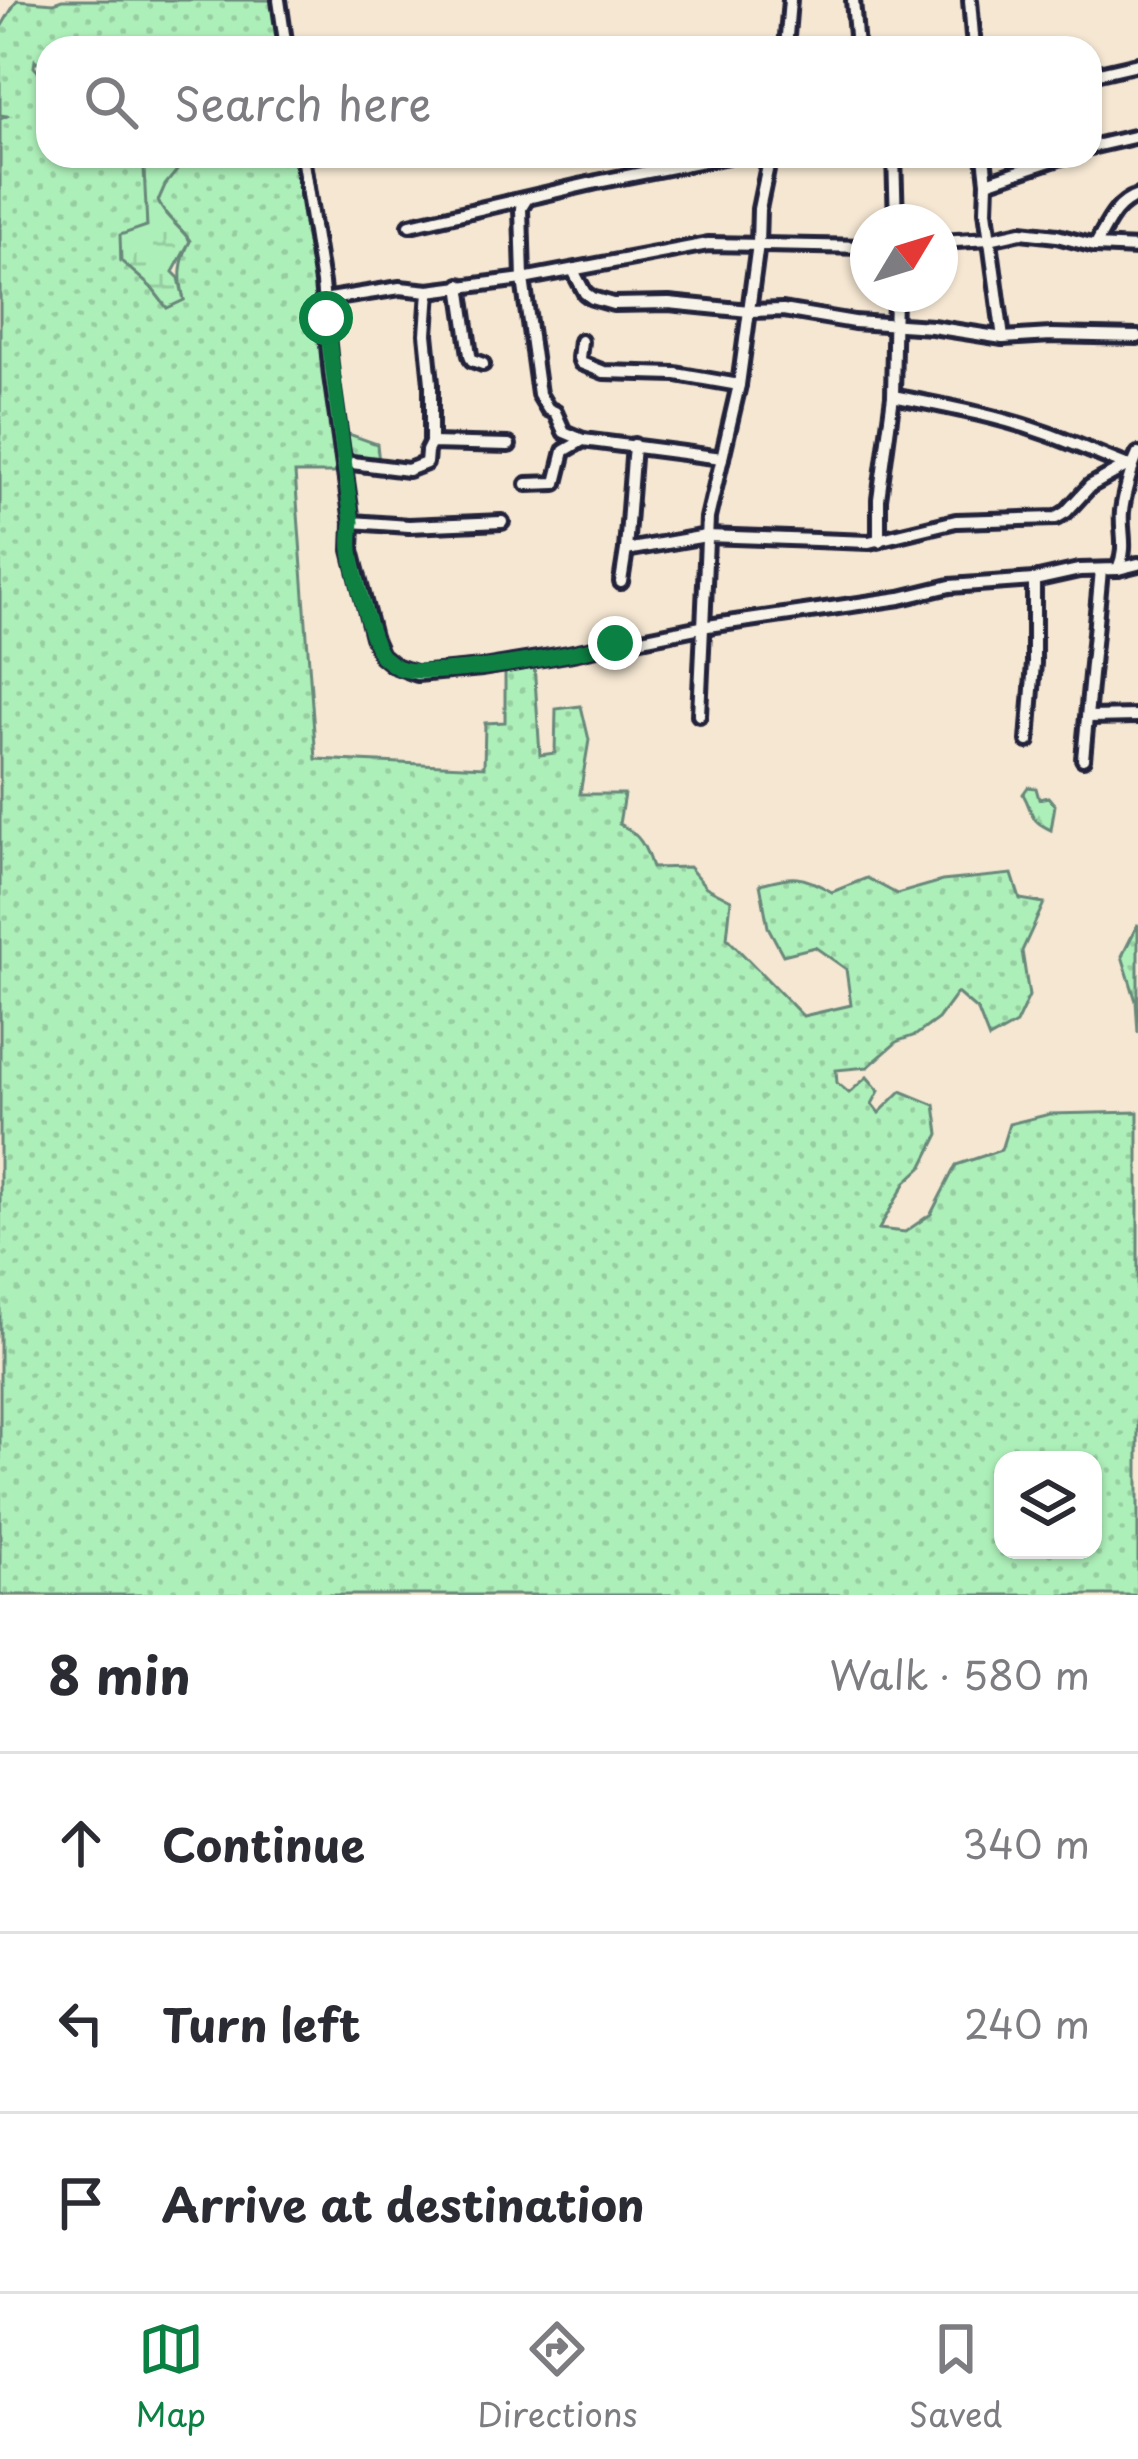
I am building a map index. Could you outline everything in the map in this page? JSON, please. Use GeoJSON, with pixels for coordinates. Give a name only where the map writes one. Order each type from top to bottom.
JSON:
{"type":"FeatureCollection","features":[{"type":"Feature","properties":{"kind":"street"},"geometry":{"type":"LineString","coordinates":[[279,0],[284,36]]}},
{"type":"Feature","properties":{"kind":"street"},"geometry":{"type":"LineString","coordinates":[[787,36],[790,0]]}},
{"type":"Feature","properties":{"kind":"street"},"geometry":{"type":"LineString","coordinates":[[853,0],[856,36]]}},
{"type":"Feature","properties":{"kind":"street"},"geometry":{"type":"LineString","coordinates":[[970,0],[973,36]]}},
{"type":"Feature","properties":{"kind":"street"},"geometry":{"type":"LineString","coordinates":[[1102,72],[1138,64]]}},
{"type":"Feature","properties":{"kind":"street"},"geometry":{"type":"LineString","coordinates":[[1102,144],[1138,136]]}},
{"type":"Feature","properties":{"kind":"street"},"geometry":{"type":"LineString","coordinates":[[304,168],[352,522],[351,550],[373,638],[381,655],[402,670],[417,674],[482,668],[950,586],[1034,580],[1138,564]]}},
{"type":"Feature","properties":{"kind":"street"},"geometry":{"type":"LineString","coordinates":[[410,225],[668,168]]}},
{"type":"Feature","properties":{"kind":"street"},"geometry":{"type":"LineString","coordinates":[[699,715],[706,536],[712,491],[740,385],[768,168]]}},
{"type":"Feature","properties":{"kind":"street"},"geometry":{"type":"LineString","coordinates":[[894,168],[895,204]]}},
{"type":"Feature","properties":{"kind":"street"},"geometry":{"type":"LineString","coordinates":[[985,168],[986,211],[1003,338]]}},
{"type":"Feature","properties":{"kind":"street"},"geometry":{"type":"LineString","coordinates":[[987,182],[1029,168]]}},
{"type":"Feature","properties":{"kind":"street"},"geometry":{"type":"LineString","coordinates":[[1095,246],[1115,211],[1138,196]]}},
{"type":"Feature","properties":{"kind":"street"},"geometry":{"type":"LineString","coordinates":[[526,200],[521,208],[523,279],[532,358],[539,394],[564,432],[583,440],[722,458]]}},
{"type":"Feature","properties":{"kind":"street"},"geometry":{"type":"LineString","coordinates":[[958,241],[1021,232],[1095,246],[1138,248]]}},
{"type":"Feature","properties":{"kind":"street"},"geometry":{"type":"LineString","coordinates":[[323,300],[523,279],[708,244],[850,247]]}},
{"type":"Feature","properties":{"kind":"street"},"geometry":{"type":"LineString","coordinates":[[576,269],[585,293],[606,303],[783,310],[1003,338],[1138,337]]}},
{"type":"Feature","properties":{"kind":"street"},"geometry":{"type":"LineString","coordinates":[[460,285],[470,355],[483,364]]}},
{"type":"Feature","properties":{"kind":"street"},"geometry":{"type":"LineString","coordinates":[[344,462],[408,470],[426,463],[431,443],[425,334],[429,292]]}},
{"type":"Feature","properties":{"kind":"street"},"geometry":{"type":"LineString","coordinates":[[879,541],[893,396],[894,312]]}},
{"type":"Feature","properties":{"kind":"street"},"geometry":{"type":"LineString","coordinates":[[581,341],[581,363],[604,373],[676,374],[740,385]]}},
{"type":"Feature","properties":{"kind":"street"},"geometry":{"type":"LineString","coordinates":[[893,396],[1007,422],[1133,462]]}},
{"type":"Feature","properties":{"kind":"street"},"geometry":{"type":"LineString","coordinates":[[527,484],[556,483],[564,451],[583,440]]}},
{"type":"Feature","properties":{"kind":"street"},"geometry":{"type":"LineString","coordinates":[[431,443],[509,445]]}},
{"type":"Feature","properties":{"kind":"street"},"geometry":{"type":"LineString","coordinates":[[621,582],[634,445]]}},
{"type":"Feature","properties":{"kind":"street"},"geometry":{"type":"LineString","coordinates":[[1118,568],[1125,548],[1122,514],[1133,495],[1133,462]]}},
{"type":"Feature","properties":{"kind":"street"},"geometry":{"type":"LineString","coordinates":[[626,550],[706,536],[879,541],[956,520],[1056,518],[1090,486],[1133,462]]}},
{"type":"Feature","properties":{"kind":"street"},"geometry":{"type":"LineString","coordinates":[[352,522],[409,526],[502,522]]}},
{"type":"Feature","properties":{"kind":"street"},"geometry":{"type":"LineString","coordinates":[[1083,759],[1101,570]]}},
{"type":"Feature","properties":{"kind":"street"},"geometry":{"type":"LineString","coordinates":[[1028,741],[1034,580]]}},
{"type":"Feature","properties":{"kind":"street"},"geometry":{"type":"LineString","coordinates":[[1088,717],[1138,716]]}},
{"type":"Feature","properties":{"kind":"green space"},"geometry":{"type":"Polygon","coordinates":[[[17,0],[279,0],[284,36],[36,36],[36,168],[157,168],[147,202],[147,226],[121,236],[121,260],[167,308],[184,300],[181,270],[190,241],[158,201],[178,168],[304,168],[340,431],[377,444],[380,472],[295,473],[316,759],[484,767],[485,723],[505,722],[505,666],[534,663],[540,755],[555,753],[556,709],[581,706],[589,740],[580,794],[624,794],[619,824],[641,842],[652,868],[689,867],[706,887],[731,900],[727,938],[803,1016],[851,1005],[846,969],[815,947],[783,955],[768,927],[760,884],[797,878],[832,892],[867,878],[897,894],[942,881],[1012,874],[1020,899],[1044,903],[1022,951],[1029,996],[1016,1024],[989,1039],[978,1011],[957,993],[938,1019],[898,1041],[868,1067],[836,1070],[837,1083],[849,1093],[867,1077],[879,1091],[872,1104],[879,1113],[901,1091],[935,1105],[939,1134],[879,1229],[905,1232],[931,1214],[956,1165],[1001,1150],[1009,1124],[1050,1114],[1138,1112],[1138,1595],[0,1595],[0,119],[7,116],[0,115],[0,29],[17,0]]]}},
{"type":"Feature","properties":{"kind":"green space"},"geometry":{"type":"Polygon","coordinates":[[[179,168],[158,201],[190,241],[173,272],[184,300],[167,308],[121,261],[120,235],[147,226],[144,169],[179,168]]]}},
{"type":"Feature","properties":{"kind":"green space"},"geometry":{"type":"Polygon","coordinates":[[[1028,787],[1036,788],[1039,799],[1048,797],[1055,805],[1051,830],[1032,815],[1023,794],[1028,787]]]}},
{"type":"Feature","properties":{"kind":"green space"},"geometry":{"type":"Polygon","coordinates":[[[1138,924],[1138,1033],[1136,1001],[1122,956],[1138,924]]]}},
{"type":"Feature","properties":{"kind":"route"},"geometry":{"type":"LineString","coordinates":[[326,318],[352,522],[351,550],[381,655],[417,674],[482,668],[615,643]]}}]}
